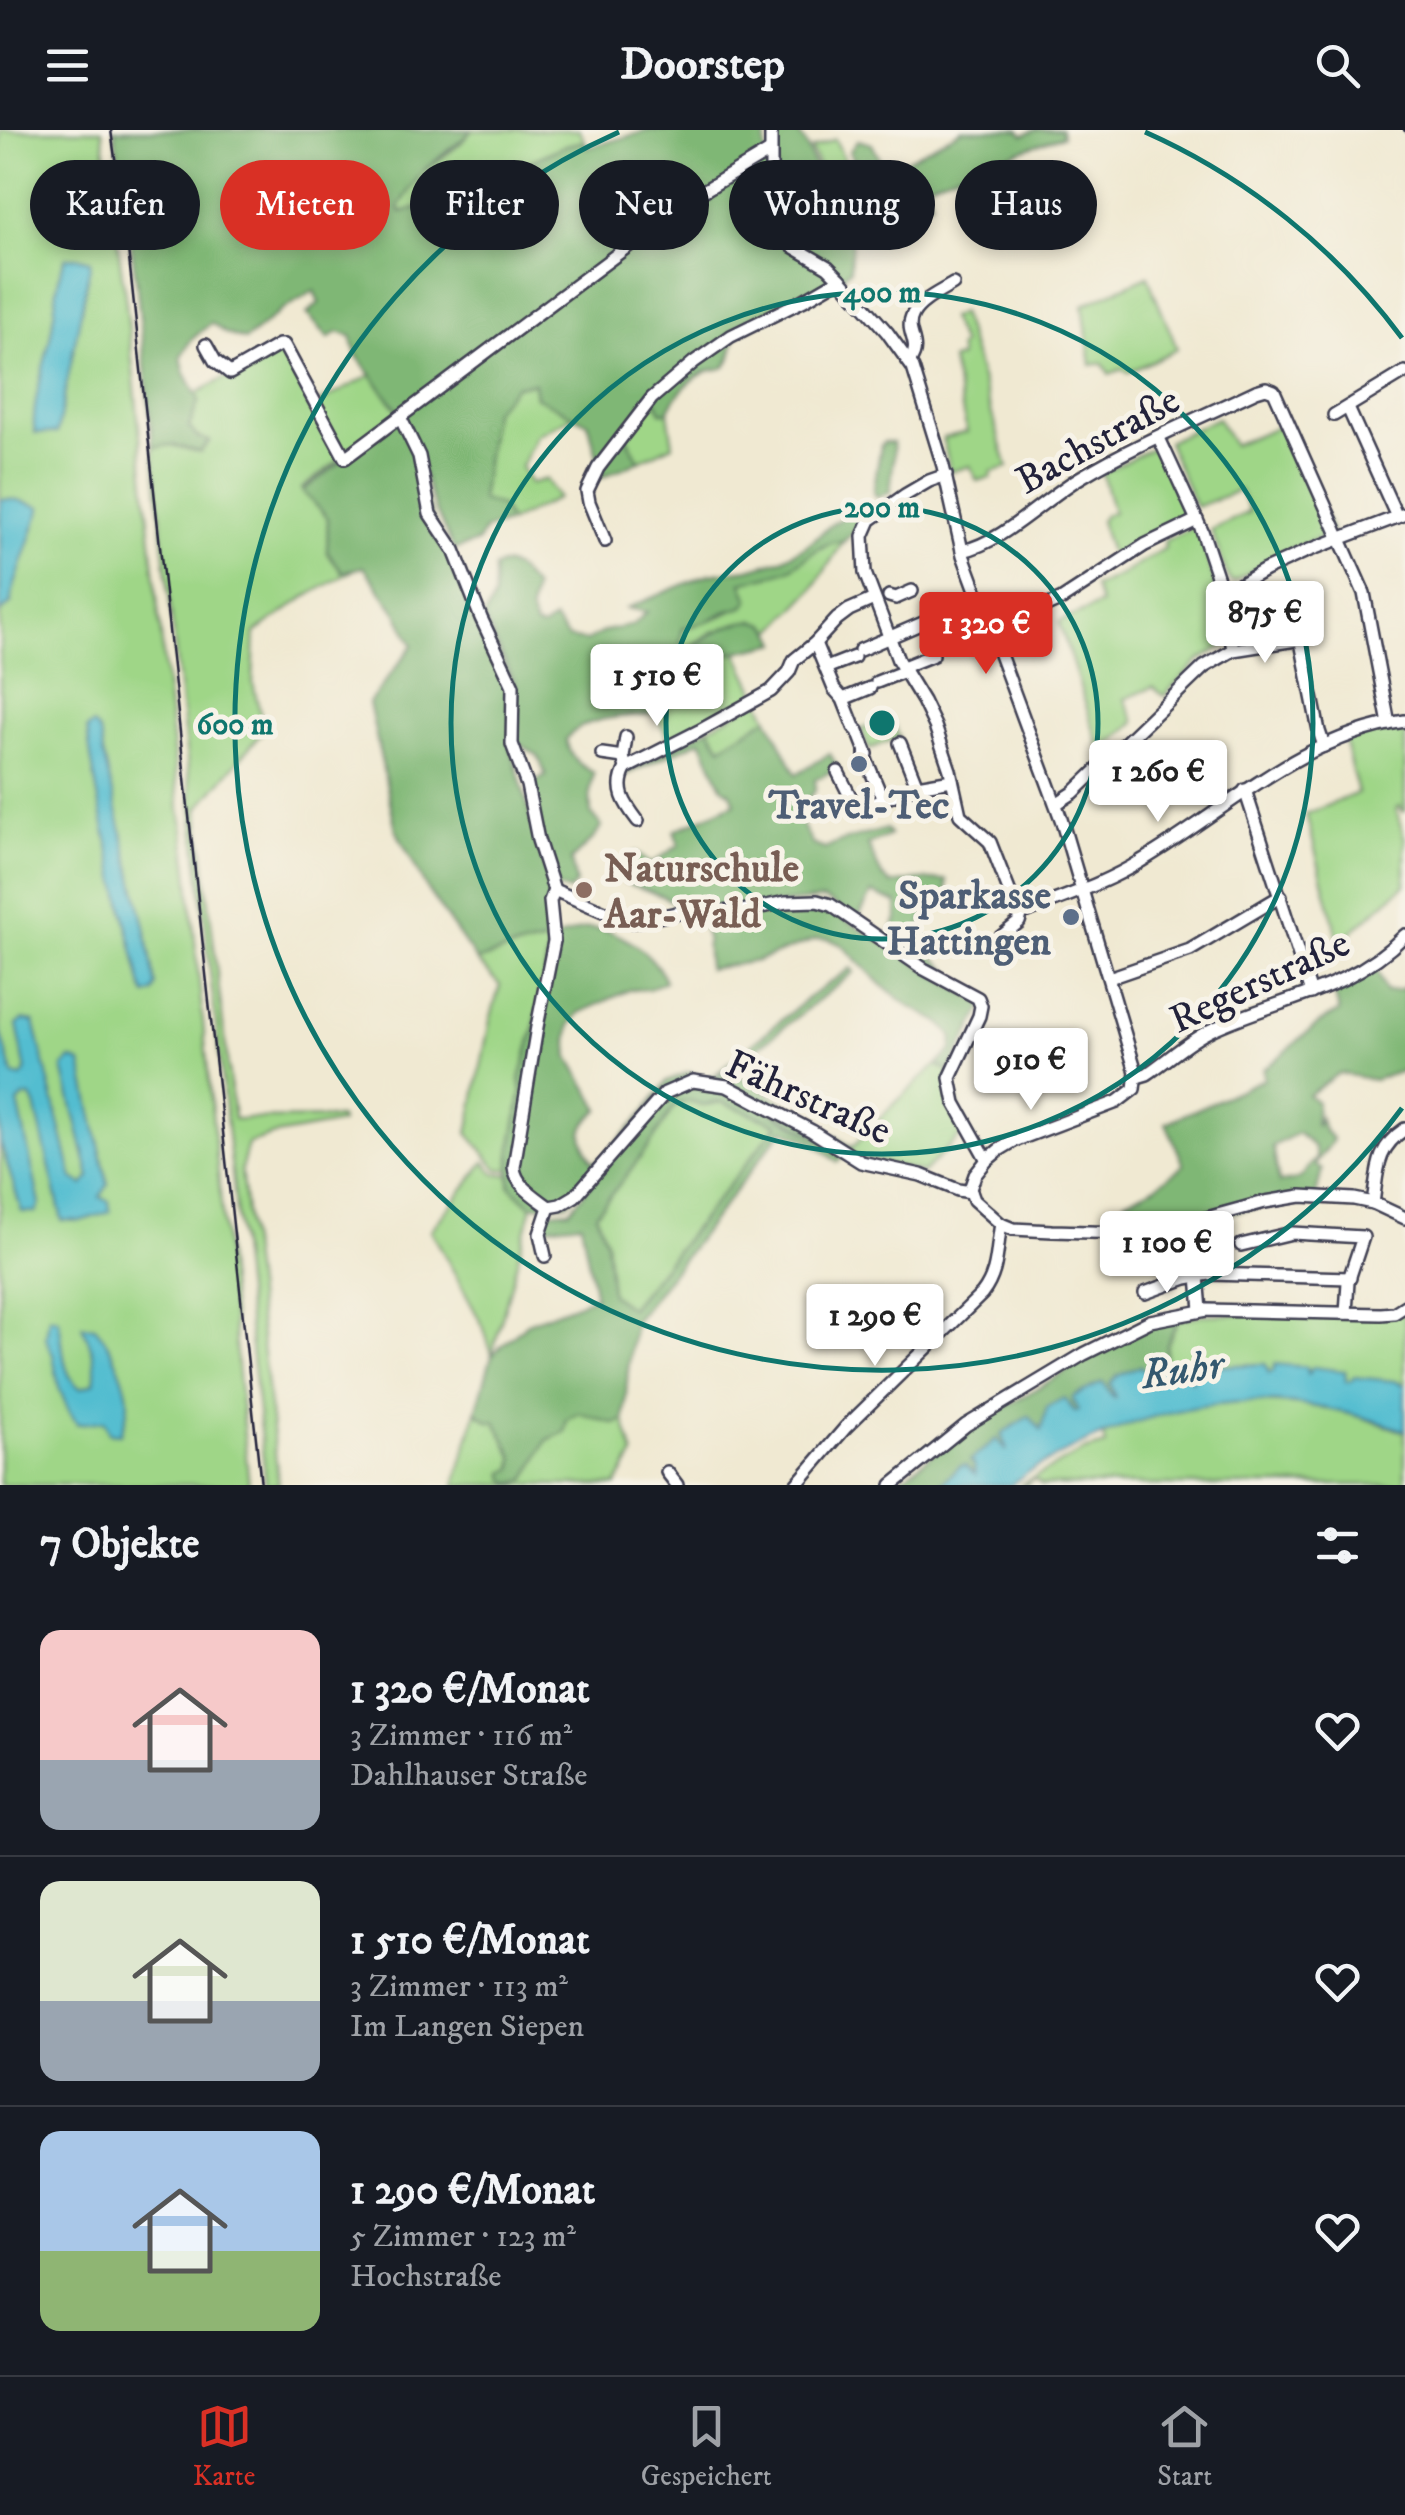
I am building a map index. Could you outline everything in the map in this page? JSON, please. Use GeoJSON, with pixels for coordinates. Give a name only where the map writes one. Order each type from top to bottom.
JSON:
{"type":"FeatureCollection","features":[{"type":"Feature","properties":{"kind":"street"},"geometry":{"type":"LineString","coordinates":[[771,130],[774,228],[792,246],[828,267],[910,361],[946,475],[962,551],[1056,804],[1137,1076]]}},
{"type":"Feature","properties":{"kind":"street"},"geometry":{"type":"LineString","coordinates":[[206,345],[215,361],[230,373],[284,345],[345,458],[682,205],[770,151]]}},
{"type":"Feature","properties":{"kind":"street"},"geometry":{"type":"LineString","coordinates":[[605,541],[587,496],[591,480],[652,398],[731,336],[804,300],[838,277]]}},
{"type":"Feature","properties":{"kind":"street"},"geometry":{"type":"LineString","coordinates":[[910,361],[916,349],[910,325],[914,312],[952,284]]}},
{"type":"Feature","properties":{"kind":"street"},"geometry":{"type":"LineString","coordinates":[[1334,415],[1405,372]]}},
{"type":"Feature","properties":{"kind":"street","name":"Bachstraße"},"geometry":{"type":"LineString","coordinates":[[962,551],[1000,534],[1088,472],[1266,388],[1278,396],[1341,538]]}},
{"type":"Feature","properties":{"kind":"street"},"geometry":{"type":"LineString","coordinates":[[1227,592],[1270,568],[1401,515],[1348,408]]}},
{"type":"Feature","properties":{"kind":"street"},"geometry":{"type":"LineString","coordinates":[[400,417],[419,456],[430,514],[454,550],[514,689],[512,744],[528,785],[538,840],[554,890],[550,901],[554,941],[514,1167],[518,1179],[549,1206],[540,1234],[546,1256]]}},
{"type":"Feature","properties":{"kind":"street"},"geometry":{"type":"LineString","coordinates":[[1159,438],[1198,520],[1219,582],[1227,592],[1232,650]]}},
{"type":"Feature","properties":{"kind":"street"},"geometry":{"type":"LineString","coordinates":[[946,475],[904,495],[869,522],[864,536],[865,573],[889,638],[935,726],[960,815],[990,842],[1017,911],[1083,889],[1141,862],[1245,790],[1324,746],[1360,730],[1405,721]]}},
{"type":"Feature","properties":{"kind":"street"},"geometry":{"type":"LineString","coordinates":[[599,524],[614,519]]}},
{"type":"Feature","properties":{"kind":"street"},"geometry":{"type":"LineString","coordinates":[[991,631],[1062,599],[1145,545],[1198,520]]}},
{"type":"Feature","properties":{"kind":"street"},"geometry":{"type":"LineString","coordinates":[[1341,538],[1369,610],[1389,724]]}},
{"type":"Feature","properties":{"kind":"street"},"geometry":{"type":"LineString","coordinates":[[889,596],[896,598],[912,591]]}},
{"type":"Feature","properties":{"kind":"street"},"geometry":{"type":"LineString","coordinates":[[602,754],[644,758],[771,691],[789,672],[794,660],[844,613],[874,599]]}},
{"type":"Feature","properties":{"kind":"street"},"geometry":{"type":"LineString","coordinates":[[826,668],[925,622]]}},
{"type":"Feature","properties":{"kind":"street"},"geometry":{"type":"LineString","coordinates":[[1056,804],[1074,793],[1200,670],[1232,650],[1301,642],[1324,746]]}},
{"type":"Feature","properties":{"kind":"street"},"geometry":{"type":"LineString","coordinates":[[815,643],[834,689],[860,734],[865,758],[883,800]]}},
{"type":"Feature","properties":{"kind":"street"},"geometry":{"type":"LineString","coordinates":[[843,700],[933,655]]}},
{"type":"Feature","properties":{"kind":"street"},"geometry":{"type":"LineString","coordinates":[[626,737],[621,794],[638,820]]}},
{"type":"Feature","properties":{"kind":"street"},"geometry":{"type":"LineString","coordinates":[[900,744],[916,786]]}},
{"type":"Feature","properties":{"kind":"street"},"geometry":{"type":"LineString","coordinates":[[838,772],[858,810],[916,786],[952,780]]}},
{"type":"Feature","properties":{"kind":"street"},"geometry":{"type":"LineString","coordinates":[[1245,790],[1310,993]]}},
{"type":"Feature","properties":{"kind":"street"},"geometry":{"type":"LineString","coordinates":[[554,890],[634,922],[677,912],[742,912],[806,900],[830,905],[942,980],[978,998],[980,1016],[950,1078],[955,1103],[986,1160],[975,1175],[970,1192],[982,1209],[1002,1224],[1022,1230],[1125,1233],[1181,1226],[1301,1196],[1373,1203],[1405,1218]]}},
{"type":"Feature","properties":{"kind":"street"},"geometry":{"type":"LineString","coordinates":[[1109,978],[1190,950],[1281,896]]}},
{"type":"Feature","properties":{"kind":"street"},"geometry":{"type":"LineString","coordinates":[[996,940],[1019,922],[1022,912]]}},
{"type":"Feature","properties":{"kind":"street","name":"Regerstraße"},"geometry":{"type":"LineString","coordinates":[[986,1160],[1014,1142],[1117,1102],[1134,1089],[1137,1076],[1147,1074],[1213,1029],[1346,980],[1390,951],[1405,935]]}},
{"type":"Feature","properties":{"kind":"street","name":"Fährstraße"},"geometry":{"type":"LineString","coordinates":[[549,1206],[560,1205],[575,1196],[664,1093],[692,1081],[727,1086],[861,1162],[920,1175],[970,1192]]}},
{"type":"Feature","properties":{"kind":"street"},"geometry":{"type":"LineString","coordinates":[[1373,1203],[1382,1152],[1388,1142],[1405,1130]]}},
{"type":"Feature","properties":{"kind":"street"},"geometry":{"type":"LineString","coordinates":[[796,1485],[836,1437],[986,1289],[996,1268],[1002,1224]]}},
{"type":"Feature","properties":{"kind":"street"},"geometry":{"type":"LineString","coordinates":[[1241,1245],[1292,1233],[1364,1236],[1350,1278],[1346,1313]]}},
{"type":"Feature","properties":{"kind":"street"},"geometry":{"type":"LineString","coordinates":[[1145,1293],[1209,1274],[1350,1278]]}},
{"type":"Feature","properties":{"kind":"street"},"geometry":{"type":"LineString","coordinates":[[1198,1276],[1202,1310]]}},
{"type":"Feature","properties":{"kind":"street"},"geometry":{"type":"LineString","coordinates":[[892,1485],[966,1425],[1084,1354],[1150,1321],[1202,1310],[1388,1314],[1405,1306]]}},
{"type":"Feature","properties":{"kind":"street"},"geometry":{"type":"LineString","coordinates":[[667,1472],[676,1485]]}},
{"type":"Feature","properties":{"kind":"green space"},"geometry":{"type":"Polygon","coordinates":[[[0,130],[102,130],[106,160],[30,160],[30,250],[119,250],[184,830],[249,1485],[0,1485],[0,130]]]}},
{"type":"Feature","properties":{"kind":"green space"},"geometry":{"type":"Polygon","coordinates":[[[114,130],[472,130],[435,160],[410,160],[410,190],[399,206],[401,212],[410,210],[410,250],[559,250],[559,160],[534,160],[566,145],[585,141],[587,148],[650,130],[766,130],[766,160],[729,160],[729,250],[801,250],[837,279],[736,336],[727,365],[690,383],[668,412],[661,412],[654,397],[623,429],[639,461],[594,481],[598,460],[588,423],[536,397],[534,383],[516,386],[493,411],[481,500],[501,506],[510,522],[485,530],[478,542],[454,550],[435,509],[404,418],[356,355],[351,336],[338,332],[329,338],[307,314],[319,303],[314,291],[282,310],[245,340],[211,323],[191,340],[181,356],[199,400],[189,427],[197,437],[210,441],[200,452],[172,445],[153,447],[132,250],[200,250],[200,160],[118,160],[114,130]]]}},
{"type":"Feature","properties":{"kind":"green space"},"geometry":{"type":"Polygon","coordinates":[[[472,130],[579,130],[585,141],[534,160],[439,160],[472,130]]]}},
{"type":"Feature","properties":{"kind":"green space"},"geometry":{"type":"Polygon","coordinates":[[[776,130],[797,130],[812,160],[776,160],[776,130]]]}},
{"type":"Feature","properties":{"kind":"green space"},"geometry":{"type":"Polygon","coordinates":[[[962,130],[1019,130],[1023,135],[1037,130],[1061,130],[1062,136],[994,160],[955,160],[955,174],[935,181],[935,160],[906,160],[962,130]]]}},
{"type":"Feature","properties":{"kind":"green space"},"geometry":{"type":"Polygon","coordinates":[[[835,139],[845,160],[816,160],[811,149],[835,139]]]}},
{"type":"Feature","properties":{"kind":"green space"},"geometry":{"type":"Polygon","coordinates":[[[858,140],[872,144],[880,160],[854,160],[849,152],[858,140]]]}},
{"type":"Feature","properties":{"kind":"green space"},"geometry":{"type":"Polygon","coordinates":[[[410,190],[410,210],[401,212],[399,206],[410,190]]]}},
{"type":"Feature","properties":{"kind":"green space"},"geometry":{"type":"Polygon","coordinates":[[[803,250],[851,250],[850,270],[843,276],[803,250]]]}},
{"type":"Feature","properties":{"kind":"green space"},"geometry":{"type":"Polygon","coordinates":[[[1148,276],[1177,349],[1127,373],[1123,369],[1109,374],[1103,363],[1091,365],[1083,305],[1148,276]]]}},
{"type":"Feature","properties":{"kind":"green space"},"geometry":{"type":"Polygon","coordinates":[[[961,313],[1008,467],[977,481],[970,466],[950,472],[943,438],[967,432],[951,360],[960,358],[958,347],[962,345],[950,318],[961,313]]]}},
{"type":"Feature","properties":{"kind":"green space"},"geometry":{"type":"Polygon","coordinates":[[[284,347],[314,405],[371,375],[400,414],[301,489],[328,518],[327,552],[342,572],[361,566],[304,598],[255,633],[253,683],[264,730],[198,809],[234,1119],[340,1118],[341,1123],[248,1144],[241,1170],[279,1485],[266,1485],[153,447],[172,445],[200,452],[197,437],[189,427],[199,400],[195,394],[284,347]]]}},
{"type":"Feature","properties":{"kind":"green space"},"geometry":{"type":"Polygon","coordinates":[[[534,383],[536,397],[575,415],[537,435],[521,467],[530,484],[546,479],[558,498],[510,522],[501,506],[481,500],[493,410],[516,386],[534,383]]]}},
{"type":"Feature","properties":{"kind":"green space"},"geometry":{"type":"Polygon","coordinates":[[[654,397],[661,412],[668,412],[673,445],[639,461],[625,434],[654,397]]]}},
{"type":"Feature","properties":{"kind":"green space"},"geometry":{"type":"Polygon","coordinates":[[[402,417],[432,518],[513,686],[509,740],[549,883],[553,940],[586,928],[613,933],[645,953],[665,981],[649,989],[629,990],[579,1013],[570,1025],[569,1057],[600,1109],[582,1133],[593,1162],[603,1157],[641,1116],[667,1081],[689,1072],[702,1077],[730,1074],[746,1079],[853,1148],[847,1153],[727,1085],[693,1080],[663,1093],[568,1203],[531,1206],[510,1186],[510,1155],[522,1091],[520,1079],[534,1029],[550,941],[477,961],[428,891],[396,830],[369,703],[413,645],[398,615],[364,567],[342,572],[327,552],[328,518],[302,491],[402,417]]]}},
{"type":"Feature","properties":{"kind":"green space"},"geometry":{"type":"Polygon","coordinates":[[[1217,418],[1233,445],[1283,424],[1332,530],[1275,556],[1234,582],[1229,580],[1211,530],[1249,512],[1240,490],[1196,507],[1167,442],[1217,418]]]}},
{"type":"Feature","properties":{"kind":"green space"},"geometry":{"type":"Polygon","coordinates":[[[884,442],[893,442],[894,457],[890,492],[878,497],[873,493],[884,442]]]}},
{"type":"Feature","properties":{"kind":"green space"},"geometry":{"type":"Polygon","coordinates":[[[1158,447],[1189,517],[1113,562],[1100,521],[1113,512],[1102,473],[1158,447]]]}},
{"type":"Feature","properties":{"kind":"green space"},"geometry":{"type":"Polygon","coordinates":[[[855,511],[860,520],[843,542],[821,547],[786,570],[742,583],[749,600],[744,607],[683,628],[680,640],[686,651],[723,629],[754,621],[768,626],[778,643],[723,655],[696,672],[652,714],[595,721],[566,739],[576,760],[594,773],[591,814],[602,826],[571,860],[576,884],[569,891],[556,888],[539,839],[531,783],[546,776],[538,756],[515,741],[516,685],[484,618],[494,597],[494,568],[512,566],[534,588],[530,610],[535,626],[542,628],[554,620],[568,638],[586,641],[605,631],[633,625],[647,612],[627,608],[709,574],[780,560],[855,511]]]}},
{"type":"Feature","properties":{"kind":"green space"},"geometry":{"type":"Polygon","coordinates":[[[1198,528],[1227,644],[1199,661],[1164,696],[1153,687],[1125,699],[1135,722],[1101,752],[1059,622],[1101,604],[1094,587],[1121,575],[1165,548],[1164,541],[1198,528]]]}},
{"type":"Feature","properties":{"kind":"green space"},"geometry":{"type":"Polygon","coordinates":[[[843,542],[813,589],[773,631],[764,623],[712,632],[685,651],[680,640],[683,628],[743,604],[748,600],[742,583],[790,568],[811,552],[843,542]]]}},
{"type":"Feature","properties":{"kind":"green space"},"geometry":{"type":"Polygon","coordinates":[[[736,651],[758,696],[670,743],[652,714],[701,668],[736,651]]]}},
{"type":"Feature","properties":{"kind":"green space"},"geometry":{"type":"Polygon","coordinates":[[[759,700],[768,718],[721,747],[709,728],[759,700]]]}},
{"type":"Feature","properties":{"kind":"green space"},"geometry":{"type":"Polygon","coordinates":[[[768,718],[796,774],[830,754],[838,768],[815,780],[815,791],[802,806],[793,806],[812,844],[825,849],[886,829],[890,835],[868,845],[882,876],[891,884],[947,880],[947,897],[924,916],[918,935],[956,977],[887,941],[897,919],[897,903],[872,893],[858,918],[824,899],[742,908],[684,908],[624,882],[619,866],[635,852],[651,864],[679,845],[674,831],[735,803],[731,793],[722,787],[701,740],[623,776],[627,771],[709,728],[721,747],[768,718]]]}},
{"type":"Feature","properties":{"kind":"green space"},"geometry":{"type":"Polygon","coordinates":[[[887,719],[893,722],[899,737],[869,749],[861,729],[887,719]]]}},
{"type":"Feature","properties":{"kind":"green space"},"geometry":{"type":"Polygon","coordinates":[[[1395,729],[1405,734],[1405,811],[1400,806],[1396,809],[1405,840],[1405,885],[1339,943],[1306,814],[1358,793],[1344,740],[1375,730],[1395,729]]]}},
{"type":"Feature","properties":{"kind":"green space"},"geometry":{"type":"Polygon","coordinates":[[[822,905],[984,1005],[949,1072],[937,1065],[953,1049],[952,1036],[939,1022],[882,985],[842,945],[829,939],[817,939],[757,961],[708,969],[706,937],[700,919],[703,915],[822,905]]]}},
{"type":"Feature","properties":{"kind":"green space"},"geometry":{"type":"Polygon","coordinates":[[[552,941],[510,1170],[498,1169],[468,1133],[500,985],[477,961],[552,941]]]}},
{"type":"Feature","properties":{"kind":"green space"},"geometry":{"type":"Polygon","coordinates":[[[851,968],[854,972],[728,1071],[717,1073],[808,998],[851,968]]]}},
{"type":"Feature","properties":{"kind":"green space"},"geometry":{"type":"Polygon","coordinates":[[[1376,968],[1386,992],[1405,986],[1405,1070],[1374,1080],[1339,1073],[1308,1095],[1317,1102],[1315,1125],[1319,1117],[1333,1139],[1317,1162],[1322,1170],[1316,1196],[1167,1225],[1132,1227],[1125,1201],[1156,1186],[1184,1165],[1166,1123],[1264,1079],[1263,1069],[1339,1012],[1334,991],[1376,968]],[[1298,1133],[1273,1146],[1279,1183],[1303,1175],[1317,1159],[1314,1147],[1298,1133]]]}},
{"type":"Feature","properties":{"kind":"green space"},"geometry":{"type":"Polygon","coordinates":[[[936,1065],[948,1071],[966,1130],[923,1173],[847,1153],[892,1106],[936,1065]]]}},
{"type":"Feature","properties":{"kind":"green space"},"geometry":{"type":"Polygon","coordinates":[[[693,1082],[727,1087],[846,1154],[837,1162],[814,1143],[783,1129],[635,1321],[624,1420],[615,1424],[579,1413],[567,1420],[565,1432],[547,1440],[526,1480],[512,1484],[504,1473],[513,1468],[514,1458],[496,1422],[476,1412],[492,1355],[527,1323],[595,1297],[581,1223],[543,1227],[546,1212],[570,1210],[665,1094],[693,1082]],[[690,1101],[675,1105],[649,1146],[596,1214],[606,1241],[611,1294],[630,1308],[778,1124],[722,1102],[703,1105],[690,1101]]]}},
{"type":"Feature","properties":{"kind":"green space"},"geometry":{"type":"Polygon","coordinates":[[[690,1101],[703,1105],[722,1102],[778,1124],[630,1308],[611,1294],[606,1241],[596,1214],[649,1146],[675,1105],[690,1101]]]}},
{"type":"Feature","properties":{"kind":"green space"},"geometry":{"type":"Polygon","coordinates":[[[485,1162],[495,1173],[510,1175],[532,1206],[492,1355],[483,1326],[431,1230],[485,1162]]]}},
{"type":"Feature","properties":{"kind":"green space"},"geometry":{"type":"Polygon","coordinates":[[[1405,1312],[1405,1386],[1346,1382],[1345,1371],[1308,1376],[1269,1373],[1265,1364],[1190,1367],[1190,1382],[1182,1361],[1164,1365],[1167,1344],[1178,1320],[1201,1315],[1405,1312]]]}},
{"type":"Feature","properties":{"kind":"green space"},"geometry":{"type":"Polygon","coordinates":[[[1178,1320],[1167,1344],[1164,1365],[1151,1375],[1151,1387],[1140,1366],[1117,1376],[1116,1398],[1103,1382],[1075,1412],[1064,1399],[1044,1420],[1041,1430],[1028,1417],[1002,1434],[1008,1452],[974,1464],[975,1474],[960,1466],[940,1485],[893,1485],[959,1434],[1140,1328],[1178,1320]]]}},
{"type":"Feature","properties":{"kind":"green space"},"geometry":{"type":"Polygon","coordinates":[[[1250,1401],[1308,1405],[1405,1432],[1405,1485],[1042,1485],[1034,1479],[1020,1485],[1084,1451],[1105,1445],[1103,1435],[1150,1416],[1201,1404],[1250,1401]]]}},
{"type":"Feature","properties":{"kind":"green space"},"geometry":{"type":"Polygon","coordinates":[[[476,1412],[496,1422],[514,1458],[513,1469],[526,1480],[547,1440],[564,1432],[567,1420],[580,1413],[615,1424],[624,1420],[634,1455],[616,1485],[455,1485],[476,1412]]]}},
{"type":"Feature","properties":{"kind":"water"},"geometry":{"type":"Polygon","coordinates":[[[66,257],[91,261],[57,433],[35,433],[36,398],[66,257]]]}},
{"type":"Feature","properties":{"kind":"water"},"geometry":{"type":"Polygon","coordinates":[[[0,499],[41,507],[11,603],[0,613],[0,499]]]}},
{"type":"Feature","properties":{"kind":"water"},"geometry":{"type":"Polygon","coordinates":[[[93,725],[101,738],[145,926],[156,986],[153,993],[146,995],[97,793],[87,729],[93,725]]]}},
{"type":"Feature","properties":{"kind":"water"},"geometry":{"type":"Polygon","coordinates":[[[23,1020],[34,1022],[73,1179],[83,1185],[90,1177],[63,1068],[71,1059],[81,1063],[108,1185],[100,1197],[109,1201],[110,1212],[80,1221],[62,1220],[35,1105],[31,1097],[24,1097],[18,1103],[40,1204],[36,1212],[22,1212],[0,1141],[0,1028],[13,1075],[21,1077],[26,1071],[17,1025],[23,1020]]]}},
{"type":"Feature","properties":{"kind":"water"},"geometry":{"type":"Polygon","coordinates":[[[49,1317],[58,1319],[66,1365],[80,1388],[94,1383],[95,1375],[93,1353],[82,1326],[95,1327],[107,1342],[127,1394],[120,1434],[109,1433],[104,1421],[77,1424],[59,1388],[46,1338],[49,1317]]]}},
{"type":"Feature","properties":{"kind":"water","name":"Ruhr"},"geometry":{"type":"Polygon","coordinates":[[[1182,1361],[1191,1381],[1189,1367],[1265,1364],[1269,1373],[1275,1364],[1306,1367],[1308,1374],[1313,1367],[1345,1371],[1346,1382],[1354,1377],[1394,1381],[1405,1385],[1405,1431],[1366,1418],[1291,1403],[1218,1404],[1143,1420],[1105,1434],[1010,1485],[940,1485],[960,1466],[965,1465],[975,1474],[970,1461],[996,1439],[1007,1451],[1001,1434],[1029,1416],[1041,1430],[1047,1407],[1064,1398],[1075,1412],[1078,1410],[1074,1396],[1103,1382],[1115,1398],[1110,1383],[1117,1376],[1141,1366],[1152,1386],[1151,1375],[1164,1365],[1182,1361]]]}},
{"type":"Feature","properties":{"kind":"railway"},"geometry":{"type":"LineString","coordinates":[[111,130],[128,249],[261,1485]]}},
{"type":"Feature","properties":{"kind":"place","name":"Travel-Tec"},"geometry":{"type":"Point","coordinates":[859,764]}},
{"type":"Feature","properties":{"kind":"place","name":"Naturschule Aar-Wald"},"geometry":{"type":"Point","coordinates":[584,890]}},
{"type":"Feature","properties":{"kind":"place","name":"Sparkasse Hattingen"},"geometry":{"type":"Point","coordinates":[1071,917]}}]}
